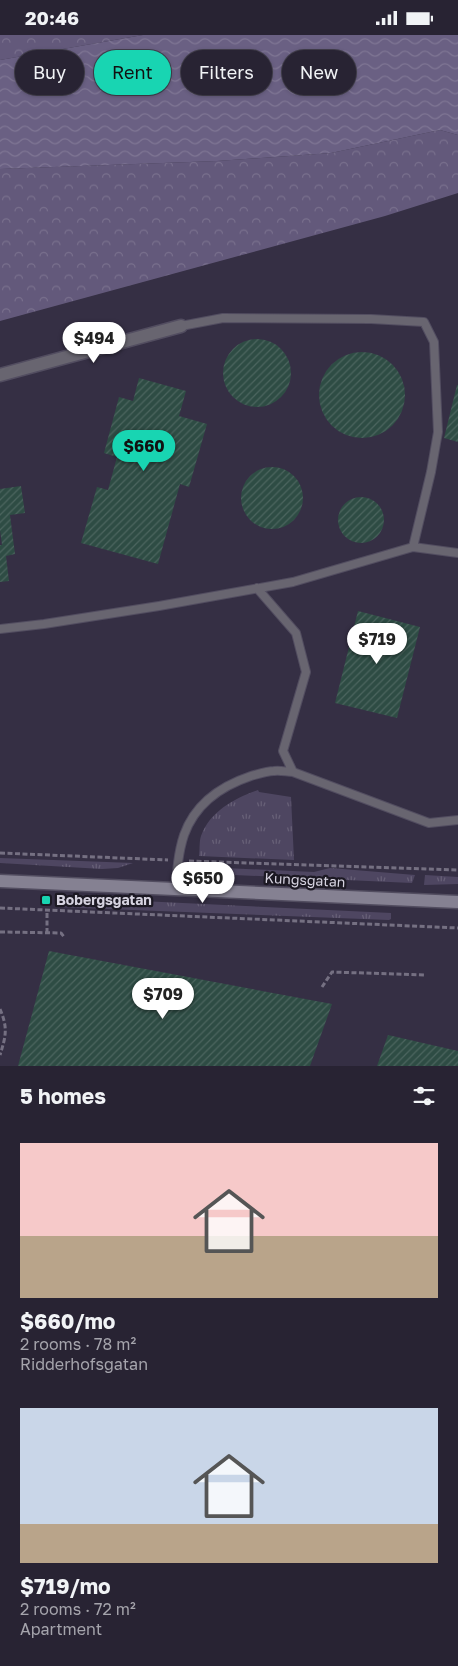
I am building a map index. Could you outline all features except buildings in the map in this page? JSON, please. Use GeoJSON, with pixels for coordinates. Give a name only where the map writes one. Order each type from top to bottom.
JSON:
{"type":"FeatureCollection","features":[{"type":"Feature","properties":{"kind":"main road","name":"Kungsgatan"},"geometry":{"type":"LineString","coordinates":[[0,881],[458,902]]}},
{"type":"Feature","properties":{"kind":"street"},"geometry":{"type":"LineString","coordinates":[[0,375],[181,327]]}},
{"type":"Feature","properties":{"kind":"lane"},"geometry":{"type":"LineString","coordinates":[[181,327],[223,318],[371,319],[424,322],[434,342],[438,432],[431,472],[413,547]]}},
{"type":"Feature","properties":{"kind":"lane"},"geometry":{"type":"LineString","coordinates":[[0,629],[149,607],[293,581],[413,547],[458,553]]}},
{"type":"Feature","properties":{"kind":"lane"},"geometry":{"type":"LineString","coordinates":[[256,588],[296,633],[306,672],[283,751],[293,772]]}},
{"type":"Feature","properties":{"kind":"lane"},"geometry":{"type":"LineString","coordinates":[[176,889],[178,853],[184,833],[206,801],[220,790],[235,782],[272,770],[293,772],[429,823],[458,820]]}},
{"type":"Feature","properties":{"kind":"path"},"geometry":{"type":"LineString","coordinates":[[0,853],[458,870]]}},
{"type":"Feature","properties":{"kind":"path"},"geometry":{"type":"LineString","coordinates":[[0,908],[458,928]]}},
{"type":"Feature","properties":{"kind":"path"},"geometry":{"type":"LineString","coordinates":[[47,910],[47,933]]}},
{"type":"Feature","properties":{"kind":"path"},"geometry":{"type":"LineString","coordinates":[[0,932],[61,933],[65,938]]}},
{"type":"Feature","properties":{"kind":"path"},"geometry":{"type":"LineString","coordinates":[[322,987],[332,973],[425,975]]}},
{"type":"Feature","properties":{"kind":"path"},"geometry":{"type":"LineString","coordinates":[[0,1009],[5,1022],[6,1034],[0,1055]]}},
{"type":"Feature","properties":{"kind":"green space"},"geometry":{"type":"Polygon","coordinates":[[[0,35],[143,35],[57,50],[15,50],[15,57],[0,60],[0,35]]]}},
{"type":"Feature","properties":{"kind":"green space"},"geometry":{"type":"Polygon","coordinates":[[[440,130],[458,135],[458,193],[385,216],[0,321],[0,169],[217,161],[331,153],[440,130]]]}},
{"type":"Feature","properties":{"kind":"green space"},"geometry":{"type":"Polygon","coordinates":[[[258,790],[259,792],[291,797],[294,860],[199,856],[201,836],[210,819],[232,801],[258,790]]]}},
{"type":"Feature","properties":{"kind":"green space"},"geometry":{"type":"Polygon","coordinates":[[[0,858],[133,863],[118,868],[102,869],[0,863],[0,858]]]}},
{"type":"Feature","properties":{"kind":"green space"},"geometry":{"type":"Polygon","coordinates":[[[203,867],[314,872],[330,868],[415,875],[412,883],[213,874],[203,867]]]}},
{"type":"Feature","properties":{"kind":"green space"},"geometry":{"type":"Polygon","coordinates":[[[425,875],[458,877],[458,884],[424,885],[425,875]]]}},
{"type":"Feature","properties":{"kind":"green space"},"geometry":{"type":"Polygon","coordinates":[[[57,897],[391,913],[391,919],[56,907],[57,897]]]}},
{"type":"Feature","properties":{"kind":"water"},"geometry":{"type":"Polygon","coordinates":[[[143,35],[458,35],[458,135],[440,130],[331,153],[217,161],[0,169],[0,60],[15,57],[15,95],[84,95],[84,50],[57,50],[143,35]]]}},
{"type":"Feature","properties":{"kind":"place","name":"Bobergsgatan"},"geometry":{"type":"Point","coordinates":[46,900]}}]}
